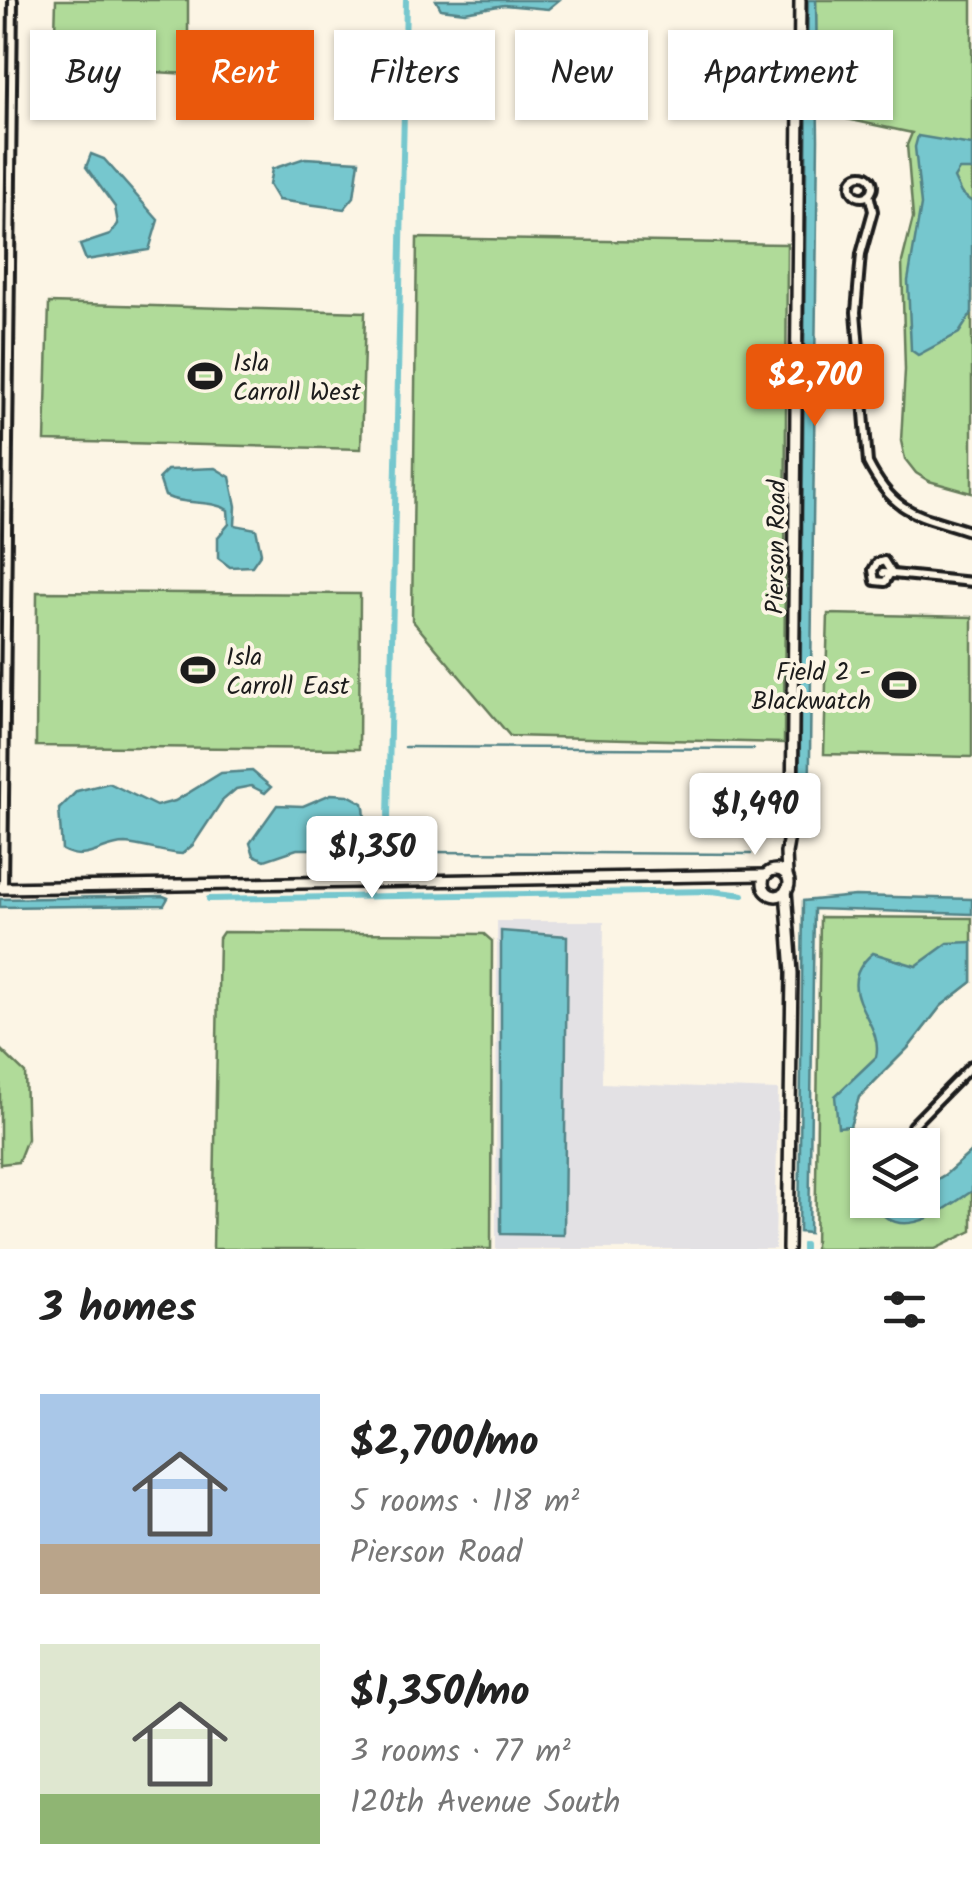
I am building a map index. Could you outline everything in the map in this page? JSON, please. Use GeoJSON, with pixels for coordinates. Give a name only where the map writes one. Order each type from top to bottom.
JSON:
{"type":"FeatureCollection","features":[{"type":"Feature","properties":{"kind":"street"},"geometry":{"type":"LineString","coordinates":[[13,0],[2,888],[787,876]]}},
{"type":"Feature","properties":{"kind":"street","name":"Pierson Road"},"geometry":{"type":"LineString","coordinates":[[786,890],[786,853],[792,819],[800,0]]}},
{"type":"Feature","properties":{"kind":"street"},"geometry":{"type":"LineString","coordinates":[[869,194],[873,210],[862,254],[856,312],[868,463],[879,484],[912,515],[972,532]]}},
{"type":"Feature","properties":{"kind":"street"},"geometry":{"type":"LineString","coordinates":[[887,572],[972,582]]}},
{"type":"Feature","properties":{"kind":"street","name":"Pierson Road"},"geometry":{"type":"LineString","coordinates":[[768,877],[786,853]]}},
{"type":"Feature","properties":{"kind":"street"},"geometry":{"type":"LineString","coordinates":[[768,877],[788,916]]}},
{"type":"Feature","properties":{"kind":"street"},"geometry":{"type":"LineString","coordinates":[[775,896],[786,890],[792,956],[788,1249]]}},
{"type":"Feature","properties":{"kind":"street"},"geometry":{"type":"LineString","coordinates":[[912,1126],[972,1065]]}},
{"type":"Feature","properties":{"kind":"shaded area"},"geometry":{"type":"Polygon","coordinates":[[[497,921],[604,921],[602,1083],[778,1090],[775,1249],[496,1249],[497,921]]]}},
{"type":"Feature","properties":{"kind":"green space"},"geometry":{"type":"Polygon","coordinates":[[[56,0],[188,0],[188,30],[176,30],[176,73],[156,72],[156,30],[55,30],[56,0]]]}},
{"type":"Feature","properties":{"kind":"green space"},"geometry":{"type":"Polygon","coordinates":[[[816,0],[972,0],[972,493],[929,481],[916,473],[905,459],[901,441],[905,370],[902,262],[913,218],[907,145],[912,133],[851,120],[893,120],[893,30],[816,30],[816,0]]]}},
{"type":"Feature","properties":{"kind":"green space"},"geometry":{"type":"Polygon","coordinates":[[[417,238],[787,244],[784,743],[510,736],[412,620],[417,238]]]}},
{"type":"Feature","properties":{"kind":"green space","name":"Isla Carroll West"},"geometry":{"type":"Polygon","coordinates":[[[49,303],[365,312],[361,449],[45,441],[49,303]]]}},
{"type":"Feature","properties":{"kind":"green space","name":"Isla Carroll East"},"geometry":{"type":"Polygon","coordinates":[[[37,592],[360,594],[359,749],[36,746],[37,592]]]}},
{"type":"Feature","properties":{"kind":"green space","name":"Field 2 - Blackwatch"},"geometry":{"type":"Polygon","coordinates":[[[828,614],[972,617],[972,757],[824,754],[828,614]]]}},
{"type":"Feature","properties":{"kind":"green space"},"geometry":{"type":"Polygon","coordinates":[[[820,917],[972,918],[972,982],[941,1006],[909,1047],[859,1097],[850,1126],[850,1218],[940,1218],[940,1178],[972,1151],[972,1231],[935,1249],[815,1249],[820,917]]]}},
{"type":"Feature","properties":{"kind":"green space"},"geometry":{"type":"Polygon","coordinates":[[[223,932],[484,934],[492,941],[491,1249],[213,1249],[219,938],[223,932]]]}},
{"type":"Feature","properties":{"kind":"green space"},"geometry":{"type":"Polygon","coordinates":[[[0,1049],[25,1073],[27,1139],[18,1162],[0,1164],[0,1049]]]}},
{"type":"Feature","properties":{"kind":"water"},"geometry":{"type":"Polygon","coordinates":[[[436,0],[559,0],[548,9],[504,5],[465,12],[441,9],[436,0]]]}},
{"type":"Feature","properties":{"kind":"water"},"geometry":{"type":"Polygon","coordinates":[[[808,0],[816,0],[816,30],[808,30],[808,0]]]}},
{"type":"Feature","properties":{"kind":"water"},"geometry":{"type":"Polygon","coordinates":[[[807,120],[818,120],[809,830],[803,833],[799,828],[807,120]]]}},
{"type":"Feature","properties":{"kind":"water"},"geometry":{"type":"Polygon","coordinates":[[[918,136],[972,145],[972,170],[959,170],[954,178],[961,193],[972,202],[972,313],[959,333],[918,355],[911,350],[908,281],[921,205],[915,147],[918,136]]]}},
{"type":"Feature","properties":{"kind":"water"},"geometry":{"type":"Polygon","coordinates":[[[91,154],[104,159],[158,220],[149,250],[86,260],[80,245],[110,235],[118,224],[115,207],[86,167],[91,154]]]}},
{"type":"Feature","properties":{"kind":"water"},"geometry":{"type":"Polygon","coordinates":[[[305,158],[359,161],[354,197],[344,209],[278,200],[269,185],[272,169],[305,158]]]}},
{"type":"Feature","properties":{"kind":"water"},"geometry":{"type":"Polygon","coordinates":[[[215,468],[230,477],[235,525],[256,529],[261,553],[252,566],[230,567],[218,558],[218,537],[229,524],[228,510],[165,496],[159,478],[167,470],[215,468]]]}},
{"type":"Feature","properties":{"kind":"water"},"geometry":{"type":"Polygon","coordinates":[[[252,771],[271,787],[265,793],[251,786],[236,789],[222,801],[193,845],[182,854],[125,844],[79,855],[62,850],[59,809],[77,791],[109,783],[156,806],[175,801],[221,773],[252,771]]]}},
{"type":"Feature","properties":{"kind":"water"},"geometry":{"type":"Polygon","coordinates":[[[331,794],[348,795],[363,803],[363,827],[350,849],[297,849],[265,860],[254,855],[250,843],[277,805],[303,806],[331,794]]]}},
{"type":"Feature","properties":{"kind":"water"},"geometry":{"type":"Polygon","coordinates":[[[855,896],[972,899],[972,914],[814,909],[809,1233],[799,1232],[803,901],[855,896]]]}},
{"type":"Feature","properties":{"kind":"water"},"geometry":{"type":"Polygon","coordinates":[[[168,898],[164,905],[0,907],[0,899],[168,898]]]}},
{"type":"Feature","properties":{"kind":"water"},"geometry":{"type":"Polygon","coordinates":[[[501,931],[567,936],[564,1235],[501,1234],[501,931]]]}},
{"type":"Feature","properties":{"kind":"water"},"geometry":{"type":"Polygon","coordinates":[[[972,942],[972,982],[941,1006],[909,1047],[859,1097],[850,1126],[838,1127],[835,1096],[876,1057],[877,1043],[857,993],[861,967],[873,953],[916,966],[948,943],[972,942]]]}},
{"type":"Feature","properties":{"kind":"water"},"geometry":{"type":"Polygon","coordinates":[[[972,1151],[972,1191],[940,1212],[940,1178],[972,1151]]]}},
{"type":"Feature","properties":{"kind":"water"},"geometry":{"type":"Polygon","coordinates":[[[888,1218],[926,1218],[906,1223],[888,1218]]]}},
{"type":"Feature","properties":{"kind":"waterway"},"geometry":{"type":"LineString","coordinates":[[405,30],[406,0]]}},
{"type":"Feature","properties":{"kind":"waterway"},"geometry":{"type":"LineString","coordinates":[[387,862],[404,120]]}},
{"type":"Feature","properties":{"kind":"waterway"},"geometry":{"type":"LineString","coordinates":[[405,747],[754,749]]}},
{"type":"Feature","properties":{"kind":"waterway"},"geometry":{"type":"LineString","coordinates":[[401,852],[419,852]]}},
{"type":"Feature","properties":{"kind":"waterway"},"geometry":{"type":"LineString","coordinates":[[429,852],[751,854]]}},
{"type":"Feature","properties":{"kind":"waterway"},"geometry":{"type":"LineString","coordinates":[[209,899],[712,891],[743,895]]}},
{"type":"Feature","properties":{"kind":"place","name":"Isla Carroll West"},"geometry":{"type":"Point","coordinates":[205,376]}},
{"type":"Feature","properties":{"kind":"place","name":"Isla Carroll East"},"geometry":{"type":"Point","coordinates":[198,670]}},
{"type":"Feature","properties":{"kind":"place","name":"Field 2 - Blackwatch"},"geometry":{"type":"Point","coordinates":[899,685]}}]}
